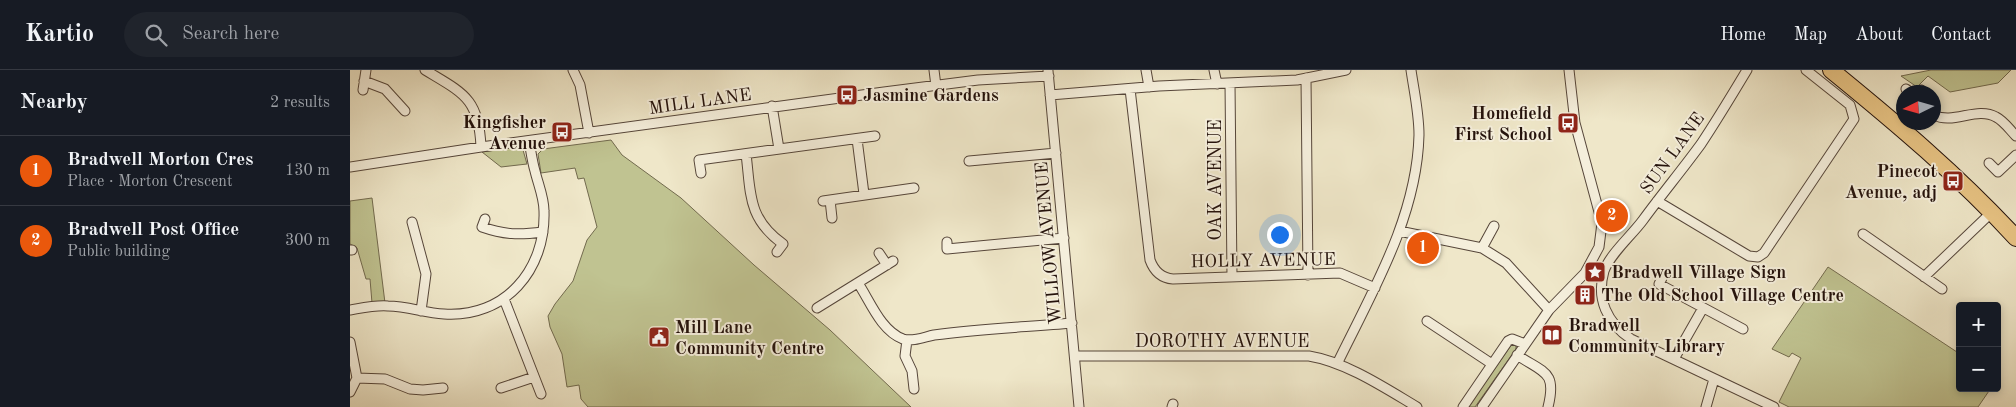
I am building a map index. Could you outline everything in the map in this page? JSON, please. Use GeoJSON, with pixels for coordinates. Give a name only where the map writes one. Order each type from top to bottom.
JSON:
{"type":"FeatureCollection","features":[{"type":"Feature","properties":{"kind":"highway"},"geometry":{"type":"LineString","coordinates":[[1831,70],[1938,159],[2014,232]]}},
{"type":"Feature","properties":{"kind":"street"},"geometry":{"type":"LineString","coordinates":[[366,70],[363,86],[386,89],[405,111]]}},
{"type":"Feature","properties":{"kind":"street"},"geometry":{"type":"LineString","coordinates":[[425,70],[460,92],[471,103],[478,118],[482,147]]}},
{"type":"Feature","properties":{"kind":"street"},"geometry":{"type":"LineString","coordinates":[[574,70],[580,85],[589,133]]}},
{"type":"Feature","properties":{"kind":"street"},"geometry":{"type":"LineString","coordinates":[[934,70],[936,86]]}},
{"type":"Feature","properties":{"kind":"street"},"geometry":{"type":"LineString","coordinates":[[977,70],[978,80]]}},
{"type":"Feature","properties":{"kind":"street"},"geometry":{"type":"LineString","coordinates":[[1146,70],[1149,87]]}},
{"type":"Feature","properties":{"kind":"street"},"geometry":{"type":"LineString","coordinates":[[1214,70],[1217,84]]}},
{"type":"Feature","properties":{"kind":"street"},"geometry":{"type":"LineString","coordinates":[[1050,95],[1306,78],[1325,72],[1346,70]]}},
{"type":"Feature","properties":{"kind":"street"},"geometry":{"type":"LineString","coordinates":[[1337,364],[1375,288],[1399,231],[1416,164],[1418,121],[1410,70]]}},
{"type":"Feature","properties":{"kind":"street"},"geometry":{"type":"LineString","coordinates":[[1482,407],[1549,310],[1585,273],[1599,246],[1602,223],[1574,123],[1569,70]]}},
{"type":"Feature","properties":{"kind":"street","name":"SUN LANE"},"geometry":{"type":"LineString","coordinates":[[1674,360],[1630,339],[1612,324],[1602,299],[1603,277],[1607,264],[1705,138],[1747,70]]}},
{"type":"Feature","properties":{"kind":"street"},"geometry":{"type":"LineString","coordinates":[[1657,201],[1749,256],[1758,257],[1764,253],[1854,119],[1850,105],[1806,70]]}},
{"type":"Feature","properties":{"kind":"street","name":"MILL LANE"},"geometry":{"type":"LineString","coordinates":[[350,167],[482,147],[735,114],[772,106],[1049,73]]}},
{"type":"Feature","properties":{"kind":"street","name":"WILLOW AVENUE"},"geometry":{"type":"LineString","coordinates":[[1049,73],[1079,407]]}},
{"type":"Feature","properties":{"kind":"street"},"geometry":{"type":"LineString","coordinates":[[1306,78],[1308,274]]}},
{"type":"Feature","properties":{"kind":"street","name":"OAK AVENUE"},"geometry":{"type":"LineString","coordinates":[[1230,83],[1232,277]]}},
{"type":"Feature","properties":{"kind":"street","name":"HOLLY AVENUE"},"geometry":{"type":"LineString","coordinates":[[1130,89],[1150,260],[1152,266],[1160,275],[1168,278],[1340,273],[1375,288]]}},
{"type":"Feature","properties":{"kind":"street"},"geometry":{"type":"LineString","coordinates":[[772,106],[778,149]]}},
{"type":"Feature","properties":{"kind":"street"},"geometry":{"type":"LineString","coordinates":[[1941,117],[1947,119],[1988,114],[2001,120],[2016,136]]}},
{"type":"Feature","properties":{"kind":"street"},"geometry":{"type":"LineString","coordinates":[[701,173],[699,160],[875,136]]}},
{"type":"Feature","properties":{"kind":"street"},"geometry":{"type":"LineString","coordinates":[[856,139],[864,194]]}},
{"type":"Feature","properties":{"kind":"street"},"geometry":{"type":"LineString","coordinates":[[350,310],[388,306],[445,314],[472,314],[504,299],[517,288],[532,267],[540,250],[544,232],[543,201],[529,141]]}},
{"type":"Feature","properties":{"kind":"street"},"geometry":{"type":"LineString","coordinates":[[969,161],[1056,153]]}},
{"type":"Feature","properties":{"kind":"street"},"geometry":{"type":"LineString","coordinates":[[746,154],[754,210],[762,225],[786,243],[777,252]]}},
{"type":"Feature","properties":{"kind":"street"},"geometry":{"type":"LineString","coordinates":[[1989,163],[1998,172],[2016,155]]}},
{"type":"Feature","properties":{"kind":"street"},"geometry":{"type":"LineString","coordinates":[[832,218],[826,201],[913,188]]}},
{"type":"Feature","properties":{"kind":"street"},"geometry":{"type":"LineString","coordinates":[[1924,277],[1992,212]]}},
{"type":"Feature","properties":{"kind":"street"},"geometry":{"type":"LineString","coordinates":[[412,222],[426,274],[421,311]]}},
{"type":"Feature","properties":{"kind":"street"},"geometry":{"type":"LineString","coordinates":[[1482,248],[1494,226]]}},
{"type":"Feature","properties":{"kind":"street"},"geometry":{"type":"LineString","coordinates":[[482,227],[498,233],[518,236],[544,232]]}},
{"type":"Feature","properties":{"kind":"street"},"geometry":{"type":"LineString","coordinates":[[1399,231],[1482,248],[1506,263],[1549,310]]}},
{"type":"Feature","properties":{"kind":"street"},"geometry":{"type":"LineString","coordinates":[[1863,234],[1942,289]]}},
{"type":"Feature","properties":{"kind":"street"},"geometry":{"type":"LineString","coordinates":[[947,250],[1064,238]]}},
{"type":"Feature","properties":{"kind":"street"},"geometry":{"type":"LineString","coordinates":[[1599,246],[1614,256]]}},
{"type":"Feature","properties":{"kind":"street"},"geometry":{"type":"LineString","coordinates":[[817,308],[890,263],[879,253]]}},
{"type":"Feature","properties":{"kind":"street"},"geometry":{"type":"LineString","coordinates":[[858,283],[882,322],[896,335],[907,340],[943,334],[1072,323]]}},
{"type":"Feature","properties":{"kind":"street"},"geometry":{"type":"LineString","coordinates":[[1659,284],[1743,329]]}},
{"type":"Feature","properties":{"kind":"street"},"geometry":{"type":"LineString","coordinates":[[504,299],[541,394]]}},
{"type":"Feature","properties":{"kind":"street"},"geometry":{"type":"LineString","coordinates":[[1703,308],[1674,360],[1774,407]]}},
{"type":"Feature","properties":{"kind":"street"},"geometry":{"type":"LineString","coordinates":[[1428,321],[1492,364]]}},
{"type":"Feature","properties":{"kind":"street"},"geometry":{"type":"LineString","coordinates":[[1463,407],[1508,341],[1512,339],[1525,344]]}},
{"type":"Feature","properties":{"kind":"street"},"geometry":{"type":"LineString","coordinates":[[907,340],[905,356],[912,371],[914,389]]}},
{"type":"Feature","properties":{"kind":"street"},"geometry":{"type":"LineString","coordinates":[[350,342],[357,378],[350,392]]}},
{"type":"Feature","properties":{"kind":"street"},"geometry":{"type":"LineString","coordinates":[[1517,355],[1549,377],[1552,389],[1548,407]]}},
{"type":"Feature","properties":{"kind":"street","name":"DOROTHY AVENUE"},"geometry":{"type":"LineString","coordinates":[[1075,356],[1309,356],[1337,364],[1386,388],[1417,407]]}},
{"type":"Feature","properties":{"kind":"street"},"geometry":{"type":"LineString","coordinates":[[502,388],[534,377]]}},
{"type":"Feature","properties":{"kind":"street"},"geometry":{"type":"LineString","coordinates":[[357,378],[385,379],[410,389],[443,388]]}},
{"type":"Feature","properties":{"kind":"street"},"geometry":{"type":"LineString","coordinates":[[1706,407],[1714,379]]}},
{"type":"Feature","properties":{"kind":"green space"},"geometry":{"type":"Polygon","coordinates":[[[1931,70],[2011,70],[1998,83],[1950,92],[1928,76],[1919,85],[1914,85],[1901,76],[1931,70]]]}},
{"type":"Feature","properties":{"kind":"green space"},"geometry":{"type":"Polygon","coordinates":[[[611,140],[622,155],[681,198],[754,265],[830,330],[911,407],[588,407],[581,399],[579,385],[567,387],[562,354],[550,327],[548,316],[573,281],[587,240],[597,227],[584,178],[578,179],[575,168],[541,173],[538,154],[543,149],[611,140]]]}},
{"type":"Feature","properties":{"kind":"green space"},"geometry":{"type":"Polygon","coordinates":[[[518,147],[523,150],[527,164],[501,167],[482,152],[518,147]]]}},
{"type":"Feature","properties":{"kind":"green space"},"geometry":{"type":"Polygon","coordinates":[[[372,198],[385,303],[372,303],[370,279],[366,279],[357,248],[350,244],[350,201],[372,198]]]}},
{"type":"Feature","properties":{"kind":"green space"},"geometry":{"type":"Polygon","coordinates":[[[1828,267],[1956,351],[1956,392],[1988,392],[1978,407],[1789,407],[1779,402],[1801,358],[1792,353],[1789,357],[1772,349],[1828,267]]]}},
{"type":"Feature","properties":{"kind":"green space"},"geometry":{"type":"Polygon","coordinates":[[[1512,344],[1516,345],[1516,349],[1475,407],[1468,407],[1512,344]]]}},
{"type":"Feature","properties":{"kind":"place","name":"Jasmine Gardens"},"geometry":{"type":"Point","coordinates":[847,95]}},
{"type":"Feature","properties":{"kind":"place","name":"Homefield First School"},"geometry":{"type":"Point","coordinates":[1568,123]}},
{"type":"Feature","properties":{"kind":"place","name":"Kingfisher Avenue"},"geometry":{"type":"Point","coordinates":[562,132]}},
{"type":"Feature","properties":{"kind":"place","name":"Pinecot Avenue, adj"},"geometry":{"type":"Point","coordinates":[1953,181]}},
{"type":"Feature","properties":{"kind":"place","name":"Bradwell Post Office"},"geometry":{"type":"Point","coordinates":[1612,216]}},
{"type":"Feature","properties":{"kind":"place","name":"Bradwell Morton Cres"},"geometry":{"type":"Point","coordinates":[1423,248]}},
{"type":"Feature","properties":{"kind":"place","name":"Bradwell Village Sign"},"geometry":{"type":"Point","coordinates":[1595,272]}},
{"type":"Feature","properties":{"kind":"place","name":"The Old School Village Centre"},"geometry":{"type":"Point","coordinates":[1585,295]}},
{"type":"Feature","properties":{"kind":"place","name":"Bradwell Community Library"},"geometry":{"type":"Point","coordinates":[1552,335]}},
{"type":"Feature","properties":{"kind":"place","name":"Mill Lane Community Centre"},"geometry":{"type":"Point","coordinates":[659,337]}}]}
